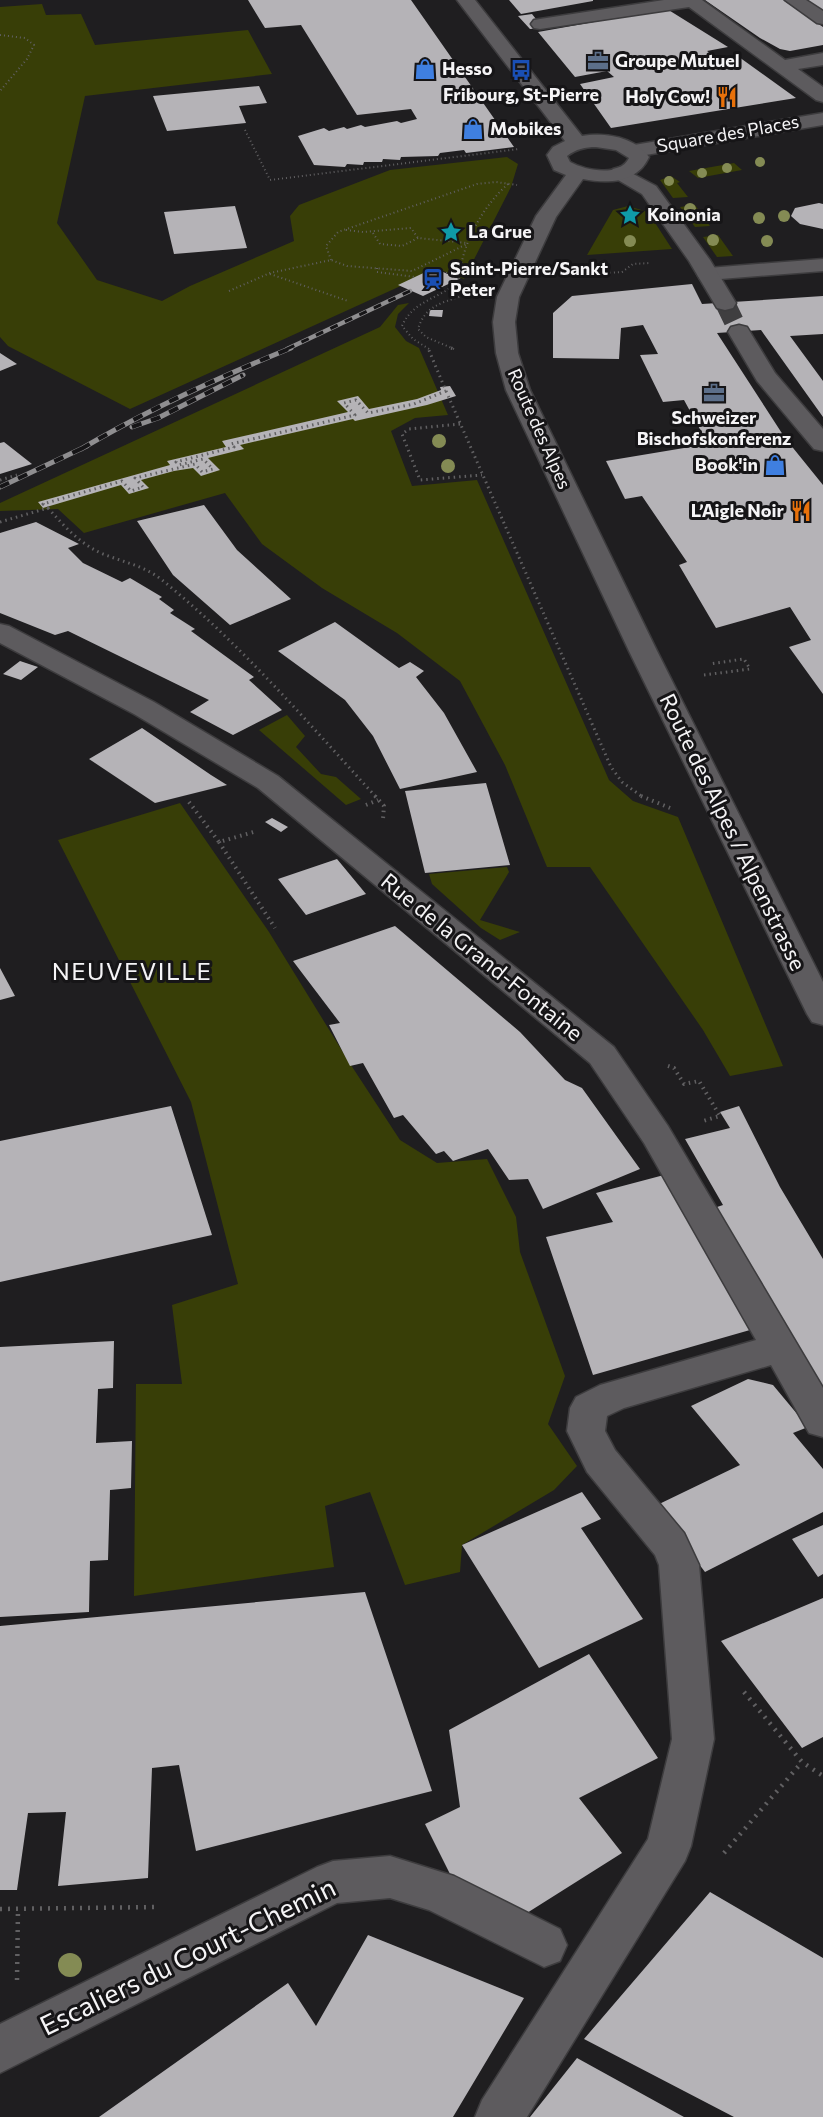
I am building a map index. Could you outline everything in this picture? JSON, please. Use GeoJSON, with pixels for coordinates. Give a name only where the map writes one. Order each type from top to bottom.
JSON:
{"type":"FeatureCollection","features":[{"type":"Feature","properties":{"kind":"street"},"geometry":{"type":"LineString","coordinates":[[466,0],[577,143]]}},
{"type":"Feature","properties":{"kind":"street"},"geometry":{"type":"LineString","coordinates":[[794,0],[823,19]]}},
{"type":"Feature","properties":{"kind":"street"},"geometry":{"type":"LineString","coordinates":[[540,24],[692,1],[823,96]]}},
{"type":"Feature","properties":{"kind":"street"},"geometry":{"type":"LineString","coordinates":[[782,66],[823,59]]}},
{"type":"Feature","properties":{"kind":"street","name":"Square des Places"},"geometry":{"type":"LineString","coordinates":[[634,151],[823,119]]}},
{"type":"Feature","properties":{"kind":"street"},"geometry":{"type":"LineString","coordinates":[[601,141],[625,146],[634,151],[639,157],[638,164],[631,170],[620,174],[592,176],[561,166],[557,155],[560,150],[577,143],[601,141]]}},
{"type":"Feature","properties":{"kind":"street","name":"Route des Alpes"},"geometry":{"type":"LineString","coordinates":[[578,173],[549,210],[508,297],[504,322],[507,353],[518,390],[643,651]]}},
{"type":"Feature","properties":{"kind":"street"},"geometry":{"type":"LineString","coordinates":[[620,174],[649,190],[703,267],[725,303]]}},
{"type":"Feature","properties":{"kind":"street"},"geometry":{"type":"LineString","coordinates":[[703,267],[823,265]]}},
{"type":"Feature","properties":{"kind":"street"},"geometry":{"type":"LineString","coordinates":[[739,332],[765,376],[823,444]]}},
{"type":"Feature","properties":{"kind":"street","name":"Rue de la Grand-Fontaine"},"geometry":{"type":"LineString","coordinates":[[0,632],[144,708],[268,782],[602,1055],[656,1135],[823,1422]]}},
{"type":"Feature","properties":{"kind":"street","name":"Route des Alpes / Alpenstrasse"},"geometry":{"type":"LineString","coordinates":[[643,651],[823,1014]]}},
{"type":"Feature","properties":{"kind":"street"},"geometry":{"type":"LineString","coordinates":[[499,2117],[669,1846],[693,1739],[679,1565],[670,1545],[601,1461],[586,1431],[588,1408],[613,1396],[779,1348]]}},
{"type":"Feature","properties":{"kind":"street","name":"Escaliers du Court-Chemin"},"geometry":{"type":"LineString","coordinates":[[0,2049],[333,1882],[390,1877],[438,1891],[544,1945]]}},
{"type":"Feature","properties":{"kind":"path"},"geometry":{"type":"LineString","coordinates":[[0,35],[25,39],[34,45],[27,59],[0,91]]}},
{"type":"Feature","properties":{"kind":"path"},"geometry":{"type":"LineString","coordinates":[[245,130],[270,180],[520,148]]}},
{"type":"Feature","properties":{"kind":"path"},"geometry":{"type":"LineString","coordinates":[[331,260],[326,246],[338,232],[477,184],[509,183],[500,190],[468,243],[459,270],[459,280],[451,291],[418,304],[405,315],[402,326],[413,339],[429,348],[482,475],[611,767],[620,782],[640,796],[667,808],[678,809]]}},
{"type":"Feature","properties":{"kind":"path"},"geometry":{"type":"LineString","coordinates":[[345,230],[373,233],[393,226],[411,228],[418,238]]}},
{"type":"Feature","properties":{"kind":"path"},"geometry":{"type":"LineString","coordinates":[[373,233],[380,244],[402,246],[418,238],[468,243]]}},
{"type":"Feature","properties":{"kind":"path"},"geometry":{"type":"LineString","coordinates":[[229,291],[270,273],[331,260],[346,266],[412,271],[468,243]]}},
{"type":"Feature","properties":{"kind":"path"},"geometry":{"type":"LineString","coordinates":[[570,275],[622,272],[633,264],[703,267]]}},
{"type":"Feature","properties":{"kind":"path"},"geometry":{"type":"LineString","coordinates":[[377,268],[377,272],[415,277]]}},
{"type":"Feature","properties":{"kind":"path"},"geometry":{"type":"LineString","coordinates":[[447,273],[459,270]]}},
{"type":"Feature","properties":{"kind":"path"},"geometry":{"type":"LineString","coordinates":[[270,273],[348,301]]}},
{"type":"Feature","properties":{"kind":"path"},"geometry":{"type":"LineString","coordinates":[[429,285],[433,279]]}},
{"type":"Feature","properties":{"kind":"path"},"geometry":{"type":"LineString","coordinates":[[454,349],[426,337],[418,328],[420,316],[427,309],[462,296]]}},
{"type":"Feature","properties":{"kind":"path"},"geometry":{"type":"LineString","coordinates":[[351,849],[383,824],[384,806],[253,663],[160,578],[132,563],[103,554],[76,539],[43,504],[122,481],[131,491],[143,487],[135,478],[176,466],[178,468],[195,464],[202,472],[213,469],[203,459],[179,465],[176,462],[234,447],[231,444],[355,416],[344,403],[356,400],[368,413],[414,404],[446,391]]}},
{"type":"Feature","properties":{"kind":"path"},"geometry":{"type":"LineString","coordinates":[[460,424],[408,429],[402,434],[420,480],[482,475]]}},
{"type":"Feature","properties":{"kind":"path"},"geometry":{"type":"LineString","coordinates":[[0,480],[16,475]]}},
{"type":"Feature","properties":{"kind":"path"},"geometry":{"type":"LineString","coordinates":[[0,522],[48,508]]}},
{"type":"Feature","properties":{"kind":"path"},"geometry":{"type":"LineString","coordinates":[[658,681],[750,669],[744,659],[709,664]]}},
{"type":"Feature","properties":{"kind":"path"},"geometry":{"type":"LineString","coordinates":[[360,807],[378,800]]}},
{"type":"Feature","properties":{"kind":"path"},"geometry":{"type":"LineString","coordinates":[[189,802],[219,842],[275,928]]}},
{"type":"Feature","properties":{"kind":"path"},"geometry":{"type":"LineString","coordinates":[[219,842],[263,829]]}},
{"type":"Feature","properties":{"kind":"path"},"geometry":{"type":"LineString","coordinates":[[680,1077],[683,1082]]}},
{"type":"Feature","properties":{"kind":"path"},"geometry":{"type":"LineString","coordinates":[[742,1691],[802,1762],[823,1776]]}},
{"type":"Feature","properties":{"kind":"path"},"geometry":{"type":"LineString","coordinates":[[0,1909],[166,1907]]}},
{"type":"Feature","properties":{"kind":"green space"},"geometry":{"type":"Polygon","coordinates":[[[42,4],[46,15],[81,14],[95,45],[248,30],[272,74],[85,96],[57,223],[97,280],[162,301],[190,286],[294,241],[290,216],[299,205],[390,170],[507,157],[518,164],[511,187],[464,279],[438,269],[130,409],[8,346],[0,337],[0,7],[42,4]]]}},
{"type":"Feature","properties":{"kind":"green space"},"geometry":{"type":"Polygon","coordinates":[[[734,163],[742,170],[698,178],[689,171],[734,163]]]}},
{"type":"Feature","properties":{"kind":"green space"},"geometry":{"type":"Polygon","coordinates":[[[671,176],[680,182],[677,183],[688,197],[673,198],[660,180],[671,176]]]}},
{"type":"Feature","properties":{"kind":"green space"},"geometry":{"type":"Polygon","coordinates":[[[695,205],[710,226],[695,227],[680,207],[695,205]]]}},
{"type":"Feature","properties":{"kind":"green space"},"geometry":{"type":"Polygon","coordinates":[[[628,206],[648,212],[672,249],[587,255],[613,210],[628,206]]]}},
{"type":"Feature","properties":{"kind":"green space"},"geometry":{"type":"Polygon","coordinates":[[[718,235],[733,256],[717,257],[703,237],[718,235]]]}},
{"type":"Feature","properties":{"kind":"green space"},"geometry":{"type":"Polygon","coordinates":[[[409,303],[398,314],[395,327],[406,341],[419,348],[448,415],[415,418],[391,431],[412,486],[477,480],[609,780],[633,801],[678,817],[783,1066],[730,1076],[703,1030],[590,867],[547,867],[505,765],[460,681],[397,633],[322,588],[262,544],[225,493],[84,533],[58,509],[0,511],[0,503],[380,327],[398,305],[409,303]]]}},
{"type":"Feature","properties":{"kind":"green space"},"geometry":{"type":"Polygon","coordinates":[[[287,715],[305,736],[296,747],[321,774],[336,777],[361,799],[346,805],[259,730],[287,715]]]}},
{"type":"Feature","properties":{"kind":"green space"},"geometry":{"type":"Polygon","coordinates":[[[180,803],[269,932],[400,1140],[437,1163],[487,1159],[516,1217],[520,1252],[565,1376],[548,1424],[577,1466],[554,1490],[462,1545],[460,1572],[405,1585],[370,1492],[325,1506],[334,1567],[134,1596],[136,1384],[182,1384],[172,1305],[238,1284],[191,1102],[58,840],[180,803]]]}},
{"type":"Feature","properties":{"kind":"green space"},"geometry":{"type":"Polygon","coordinates":[[[507,867],[509,872],[480,920],[520,932],[500,940],[481,928],[432,884],[429,874],[507,867]]]}},
{"type":"Feature","properties":{"kind":"building"},"geometry":{"type":"Polygon","coordinates":[[[248,0],[411,0],[514,147],[466,153],[464,150],[440,153],[438,156],[401,157],[400,160],[383,159],[382,162],[364,162],[363,165],[347,164],[345,167],[314,165],[298,136],[324,128],[329,131],[344,127],[347,129],[361,125],[365,127],[417,119],[411,109],[357,115],[301,25],[265,28],[248,0]]]}},
{"type":"Feature","properties":{"kind":"building"},"geometry":{"type":"Polygon","coordinates":[[[509,0],[593,0],[593,1],[521,14],[509,0]]]}},
{"type":"Feature","properties":{"kind":"building"},"geometry":{"type":"Polygon","coordinates":[[[705,0],[783,0],[823,27],[823,45],[790,51],[780,49],[705,0]]]}},
{"type":"Feature","properties":{"kind":"building"},"geometry":{"type":"Polygon","coordinates":[[[802,0],[823,0],[823,14],[802,0]]]}},
{"type":"Feature","properties":{"kind":"building"},"geometry":{"type":"Polygon","coordinates":[[[667,9],[728,47],[707,51],[721,61],[739,57],[796,98],[611,128],[580,84],[614,77],[607,71],[575,77],[538,32],[667,9]]]}},
{"type":"Feature","properties":{"kind":"building"},"geometry":{"type":"Polygon","coordinates":[[[532,14],[543,28],[530,29],[518,16],[532,14]]]}},
{"type":"Feature","properties":{"kind":"building"},"geometry":{"type":"Polygon","coordinates":[[[259,86],[267,103],[239,106],[246,123],[167,131],[153,96],[259,86]]]}},
{"type":"Feature","properties":{"kind":"building"},"geometry":{"type":"Polygon","coordinates":[[[823,204],[823,229],[800,224],[791,216],[795,208],[823,204]]]}},
{"type":"Feature","properties":{"kind":"building"},"geometry":{"type":"Polygon","coordinates":[[[235,206],[247,248],[174,254],[164,212],[235,206]]]}},
{"type":"Feature","properties":{"kind":"building"},"geometry":{"type":"Polygon","coordinates":[[[434,268],[459,279],[423,296],[398,285],[434,268]]]}},
{"type":"Feature","properties":{"kind":"building"},"geometry":{"type":"Polygon","coordinates":[[[692,284],[702,304],[823,296],[823,334],[790,336],[823,381],[823,417],[761,330],[717,333],[785,438],[823,485],[823,694],[789,647],[811,640],[790,607],[716,628],[679,565],[687,562],[642,496],[625,499],[606,461],[708,444],[684,400],[663,402],[640,355],[658,354],[643,325],[621,328],[619,359],[553,358],[553,313],[572,296],[692,284]]]}},
{"type":"Feature","properties":{"kind":"building"},"geometry":{"type":"Polygon","coordinates":[[[430,310],[443,310],[442,317],[429,316],[430,310]]]}},
{"type":"Feature","properties":{"kind":"building"},"geometry":{"type":"Polygon","coordinates":[[[0,353],[17,364],[0,371],[0,353]]]}},
{"type":"Feature","properties":{"kind":"building"},"geometry":{"type":"Polygon","coordinates":[[[450,386],[456,396],[427,405],[240,445],[244,449],[208,458],[220,470],[201,476],[193,468],[174,471],[141,480],[149,488],[129,494],[121,485],[43,508],[38,502],[170,465],[167,461],[226,447],[222,441],[348,412],[337,401],[358,396],[369,409],[417,399],[441,390],[440,387],[450,386]]]}},
{"type":"Feature","properties":{"kind":"building"},"geometry":{"type":"Polygon","coordinates":[[[4,442],[32,464],[0,474],[0,443],[4,442]]]}},
{"type":"Feature","properties":{"kind":"building"},"geometry":{"type":"Polygon","coordinates":[[[204,505],[237,550],[291,599],[230,625],[173,575],[137,521],[204,505]]]}},
{"type":"Feature","properties":{"kind":"building"},"geometry":{"type":"Polygon","coordinates":[[[36,522],[79,544],[68,548],[83,563],[122,582],[130,578],[162,597],[159,599],[174,610],[170,613],[195,629],[191,631],[254,677],[249,680],[282,710],[233,735],[190,712],[209,700],[68,631],[55,635],[0,613],[0,533],[36,522]]]}},
{"type":"Feature","properties":{"kind":"building"},"geometry":{"type":"Polygon","coordinates":[[[335,622],[399,668],[410,662],[424,671],[416,677],[444,713],[477,772],[400,789],[373,736],[345,700],[278,651],[335,622]]]}},
{"type":"Feature","properties":{"kind":"building"},"geometry":{"type":"Polygon","coordinates":[[[20,661],[38,667],[21,680],[3,674],[20,661]]]}},
{"type":"Feature","properties":{"kind":"building"},"geometry":{"type":"Polygon","coordinates":[[[142,728],[227,785],[155,803],[89,759],[142,728]]]}},
{"type":"Feature","properties":{"kind":"building"},"geometry":{"type":"Polygon","coordinates":[[[486,783],[510,865],[425,873],[405,791],[486,783]]]}},
{"type":"Feature","properties":{"kind":"building"},"geometry":{"type":"Polygon","coordinates":[[[272,818],[288,827],[281,832],[265,822],[272,818]]]}},
{"type":"Feature","properties":{"kind":"building"},"geometry":{"type":"Polygon","coordinates":[[[337,859],[366,894],[306,915],[278,879],[337,859]]]}},
{"type":"Feature","properties":{"kind":"building"},"geometry":{"type":"Polygon","coordinates":[[[395,926],[520,1032],[565,1080],[582,1088],[640,1169],[543,1209],[528,1179],[509,1180],[488,1149],[453,1161],[444,1151],[436,1154],[403,1115],[394,1118],[363,1063],[350,1066],[329,1025],[340,1023],[293,961],[395,926]]]}},
{"type":"Feature","properties":{"kind":"building"},"geometry":{"type":"Polygon","coordinates":[[[0,968],[15,996],[0,1000],[0,968]]]}},
{"type":"Feature","properties":{"kind":"building"},"geometry":{"type":"Polygon","coordinates":[[[171,1106],[212,1235],[0,1282],[0,1141],[171,1106]]]}},
{"type":"Feature","properties":{"kind":"building"},"geometry":{"type":"Polygon","coordinates":[[[739,1106],[780,1187],[823,1259],[823,1387],[711,1209],[723,1205],[685,1139],[730,1128],[720,1112],[739,1106]]]}},
{"type":"Feature","properties":{"kind":"building"},"geometry":{"type":"Polygon","coordinates":[[[664,1175],[750,1330],[593,1375],[546,1237],[613,1222],[596,1193],[664,1175]]]}},
{"type":"Feature","properties":{"kind":"building"},"geometry":{"type":"Polygon","coordinates":[[[114,1341],[113,1388],[98,1389],[96,1443],[132,1441],[131,1488],[110,1490],[108,1560],[90,1561],[89,1612],[0,1617],[0,1347],[114,1341]]]}},
{"type":"Feature","properties":{"kind":"building"},"geometry":{"type":"Polygon","coordinates":[[[748,1379],[773,1385],[808,1427],[793,1433],[823,1469],[823,1512],[705,1572],[655,1506],[740,1465],[691,1406],[748,1379]]]}},
{"type":"Feature","properties":{"kind":"building"},"geometry":{"type":"Polygon","coordinates":[[[582,1492],[601,1519],[581,1528],[643,1619],[539,1668],[462,1545],[582,1492]]]}},
{"type":"Feature","properties":{"kind":"building"},"geometry":{"type":"Polygon","coordinates":[[[823,1525],[823,1574],[818,1577],[792,1539],[823,1525]]]}},
{"type":"Feature","properties":{"kind":"building"},"geometry":{"type":"Polygon","coordinates":[[[365,1592],[432,1791],[196,1851],[179,1765],[152,1768],[148,1878],[58,1886],[66,1812],[28,1813],[17,1890],[0,1890],[0,1626],[365,1592]]]}},
{"type":"Feature","properties":{"kind":"building"},"geometry":{"type":"Polygon","coordinates":[[[823,1598],[823,1737],[802,1748],[721,1641],[823,1598]]]}},
{"type":"Feature","properties":{"kind":"building"},"geometry":{"type":"Polygon","coordinates":[[[589,1654],[658,1758],[579,1798],[622,1853],[519,1918],[452,1878],[425,1824],[460,1807],[449,1730],[589,1654]]]}},
{"type":"Feature","properties":{"kind":"building"},"geometry":{"type":"Polygon","coordinates":[[[710,1892],[823,1958],[823,2117],[734,2117],[584,2039],[710,1892]]]}},
{"type":"Feature","properties":{"kind":"building"},"geometry":{"type":"Polygon","coordinates":[[[368,1935],[524,1998],[453,2117],[99,2117],[288,1983],[316,2026],[368,1935]]]}},
{"type":"Feature","properties":{"kind":"building"},"geometry":{"type":"Polygon","coordinates":[[[577,2058],[684,2117],[530,2117],[577,2058]]]}},
{"type":"Feature","properties":{"kind":"tunnel"},"geometry":{"type":"LineString","coordinates":[[725,303],[739,332]]}},
{"type":"Feature","properties":{"kind":"railway"},"geometry":{"type":"LineString","coordinates":[[287,349],[410,291]]}},
{"type":"Feature","properties":{"kind":"railway"},"geometry":{"type":"LineString","coordinates":[[83,448],[184,394],[291,348]]}},
{"type":"Feature","properties":{"kind":"railway"},"geometry":{"type":"LineString","coordinates":[[132,427],[158,418],[243,375]]}},
{"type":"Feature","properties":{"kind":"railway"},"geometry":{"type":"LineString","coordinates":[[83,448],[87,446]]}},
{"type":"Feature","properties":{"kind":"railway"},"geometry":{"type":"LineString","coordinates":[[0,487],[83,448]]}},
{"type":"Feature","properties":{"kind":"place","name":"Groupe Mutuel"},"geometry":{"type":"Point","coordinates":[598,61]}},
{"type":"Feature","properties":{"kind":"place","name":"Hesso"},"geometry":{"type":"Point","coordinates":[425,69]}},
{"type":"Feature","properties":{"kind":"place","name":"Fribourg, St-Pierre"},"geometry":{"type":"Point","coordinates":[521,70]}},
{"type":"Feature","properties":{"kind":"place","name":"Holy Cow!"},"geometry":{"type":"Point","coordinates":[727,97]}},
{"type":"Feature","properties":{"kind":"place","name":"Mobikes"},"geometry":{"type":"Point","coordinates":[473,129]}},
{"type":"Feature","properties":{"kind":"place","name":"Koinonia"},"geometry":{"type":"Point","coordinates":[630,215]}},
{"type":"Feature","properties":{"kind":"place","name":"La Grue"},"geometry":{"type":"Point","coordinates":[451,232]}},
{"type":"Feature","properties":{"kind":"place","name":"Saint-Pierre/Sankt Peter"},"geometry":{"type":"Point","coordinates":[433,279]}},
{"type":"Feature","properties":{"kind":"place","name":"Schweizer Bischofskonferenz"},"geometry":{"type":"Point","coordinates":[714,393]}},
{"type":"Feature","properties":{"kind":"place","name":"Book'in"},"geometry":{"type":"Point","coordinates":[775,465]}},
{"type":"Feature","properties":{"kind":"place","name":"L’Aigle Noir"},"geometry":{"type":"Point","coordinates":[801,511]}},
{"type":"Feature","properties":{"kind":"district","name":"NEUVEVILLE"},"geometry":{"type":"Point","coordinates":[132,972]}}]}
